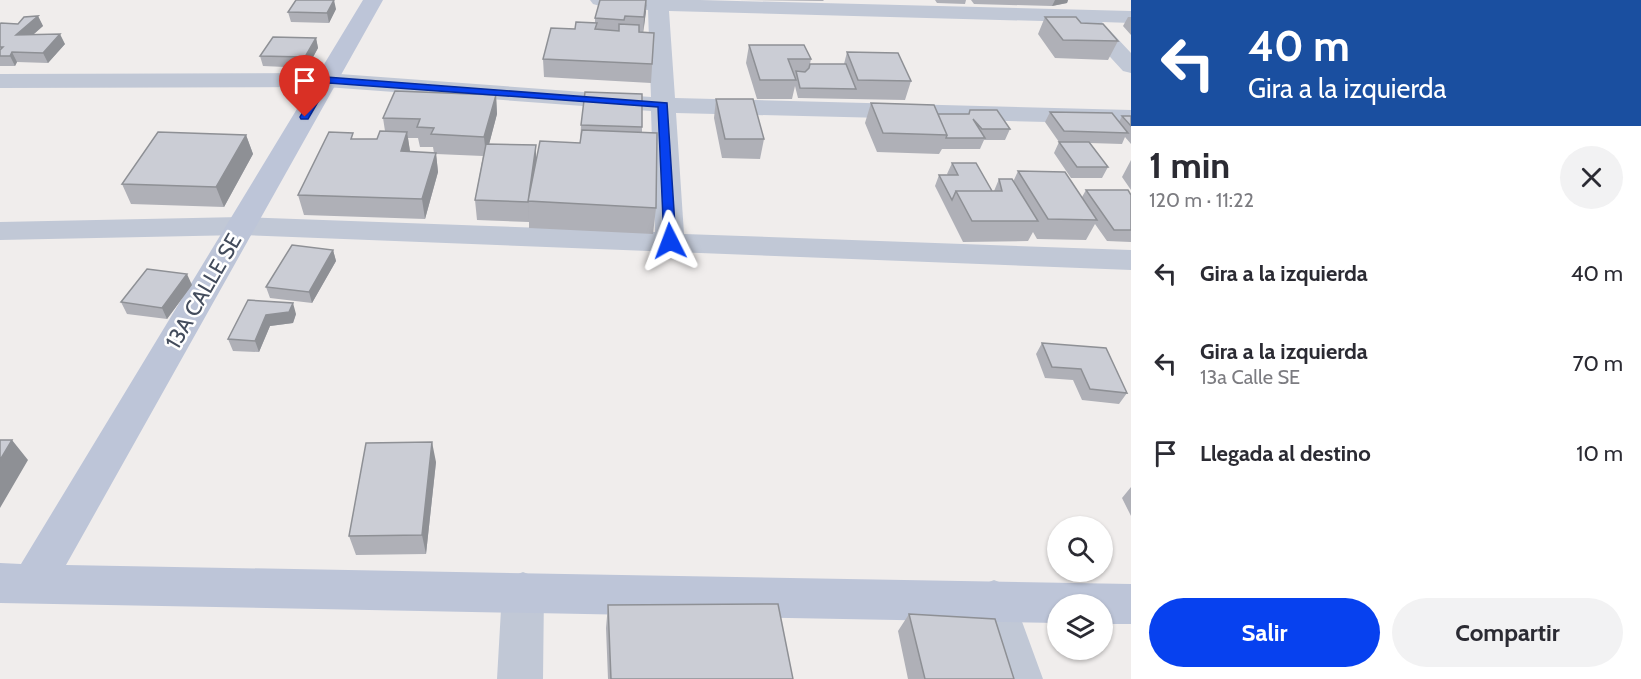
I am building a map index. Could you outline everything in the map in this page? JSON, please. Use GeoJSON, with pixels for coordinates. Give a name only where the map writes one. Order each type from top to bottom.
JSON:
{"type":"FeatureCollection","features":[{"type":"Feature","properties":{"kind":"street","name":"13A CALLE SE"},"geometry":{"type":"LineString","coordinates":[[16,583],[241,226],[373,0]]}},
{"type":"Feature","properties":{"kind":"street"},"geometry":{"type":"LineString","coordinates":[[600,0],[1080,8],[1131,17]]}},
{"type":"Feature","properties":{"kind":"street"},"geometry":{"type":"LineString","coordinates":[[658,2],[670,241]]}},
{"type":"Feature","properties":{"kind":"street"},"geometry":{"type":"LineString","coordinates":[[1080,8],[1131,66]]}},
{"type":"Feature","properties":{"kind":"street"},"geometry":{"type":"LineString","coordinates":[[0,81],[326,80],[663,105],[1131,117]]}},
{"type":"Feature","properties":{"kind":"street"},"geometry":{"type":"LineString","coordinates":[[0,231],[241,226],[1131,260]]}},
{"type":"Feature","properties":{"kind":"street"},"geometry":{"type":"LineString","coordinates":[[16,583],[1131,604]]}},
{"type":"Feature","properties":{"kind":"street"},"geometry":{"type":"LineString","coordinates":[[520,679],[523,592]]}},
{"type":"Feature","properties":{"kind":"street"},"geometry":{"type":"LineString","coordinates":[[994,600],[1020,679]]}},
{"type":"Feature","properties":{"kind":"building"},"geometry":{"type":"Polygon","coordinates":[[[296,0],[334,0],[327,13],[288,12],[296,0]]]}},
{"type":"Feature","properties":{"kind":"building"},"geometry":{"type":"Polygon","coordinates":[[[600,0],[646,0],[644,17],[625,16],[624,20],[595,18],[600,0]]]}},
{"type":"Feature","properties":{"kind":"building"},"geometry":{"type":"Polygon","coordinates":[[[38,16],[16,35],[60,34],[43,53],[12,52],[10,56],[0,56],[0,50],[3,47],[0,47],[0,24],[18,24],[24,17],[38,16]]]}},
{"type":"Feature","properties":{"kind":"building"},"geometry":{"type":"Polygon","coordinates":[[[1045,17],[1076,17],[1081,23],[1103,24],[1118,41],[1063,40],[1045,17]]]}},
{"type":"Feature","properties":{"kind":"building"},"geometry":{"type":"Polygon","coordinates":[[[576,22],[597,23],[595,29],[619,31],[619,24],[639,25],[639,32],[654,33],[652,64],[543,59],[551,28],[575,29],[576,22]]]}},
{"type":"Feature","properties":{"kind":"building"},"geometry":{"type":"Polygon","coordinates":[[[273,37],[316,38],[305,57],[260,56],[273,37]]]}},
{"type":"Feature","properties":{"kind":"building"},"geometry":{"type":"Polygon","coordinates":[[[749,45],[804,45],[811,59],[788,59],[796,80],[760,80],[749,45]]]}},
{"type":"Feature","properties":{"kind":"building"},"geometry":{"type":"Polygon","coordinates":[[[847,52],[898,53],[911,81],[858,80],[847,52]]]}},
{"type":"Feature","properties":{"kind":"building"},"geometry":{"type":"Polygon","coordinates":[[[810,64],[846,64],[856,89],[800,88],[796,71],[805,72],[810,64]]]}},
{"type":"Feature","properties":{"kind":"building"},"geometry":{"type":"Polygon","coordinates":[[[395,91],[496,95],[484,137],[431,134],[434,128],[417,127],[420,119],[383,118],[395,91]]]}},
{"type":"Feature","properties":{"kind":"building"},"geometry":{"type":"Polygon","coordinates":[[[585,92],[642,94],[642,127],[581,125],[585,92]]]}},
{"type":"Feature","properties":{"kind":"building"},"geometry":{"type":"Polygon","coordinates":[[[716,99],[753,99],[764,139],[725,139],[716,99]]]}},
{"type":"Feature","properties":{"kind":"building"},"geometry":{"type":"Polygon","coordinates":[[[871,103],[934,105],[947,135],[883,133],[871,103]]]}},
{"type":"Feature","properties":{"kind":"building"},"geometry":{"type":"Polygon","coordinates":[[[970,110],[997,110],[1010,129],[982,129],[973,119],[985,138],[946,138],[947,135],[938,114],[969,114],[970,110]]]}},
{"type":"Feature","properties":{"kind":"building"},"geometry":{"type":"Polygon","coordinates":[[[1050,112],[1112,113],[1128,133],[1064,131],[1050,112]]]}},
{"type":"Feature","properties":{"kind":"building"},"geometry":{"type":"Polygon","coordinates":[[[1122,116],[1131,116],[1131,126],[1122,116]]]}},
{"type":"Feature","properties":{"kind":"building"},"geometry":{"type":"Polygon","coordinates":[[[582,130],[657,133],[656,208],[528,201],[540,141],[580,143],[582,130]]]}},
{"type":"Feature","properties":{"kind":"building"},"geometry":{"type":"Polygon","coordinates":[[[380,131],[407,132],[401,151],[436,153],[422,199],[298,195],[329,132],[353,133],[351,139],[377,139],[380,131]]]}},
{"type":"Feature","properties":{"kind":"building"},"geometry":{"type":"Polygon","coordinates":[[[158,132],[246,135],[216,187],[122,184],[158,132]]]}},
{"type":"Feature","properties":{"kind":"building"},"geometry":{"type":"Polygon","coordinates":[[[1059,142],[1089,142],[1108,167],[1077,167],[1059,142]]]}},
{"type":"Feature","properties":{"kind":"building"},"geometry":{"type":"Polygon","coordinates":[[[486,144],[536,145],[528,202],[475,200],[486,144]]]}},
{"type":"Feature","properties":{"kind":"building"},"geometry":{"type":"Polygon","coordinates":[[[952,163],[976,163],[992,191],[956,191],[952,200],[939,175],[958,175],[952,163]]]}},
{"type":"Feature","properties":{"kind":"building"},"geometry":{"type":"Polygon","coordinates":[[[1018,171],[1065,172],[1097,220],[1048,219],[1018,171]]]}},
{"type":"Feature","properties":{"kind":"building"},"geometry":{"type":"Polygon","coordinates":[[[999,179],[1012,179],[1038,221],[972,221],[956,191],[1002,191],[999,179]]]}},
{"type":"Feature","properties":{"kind":"building"},"geometry":{"type":"Polygon","coordinates":[[[1086,190],[1128,190],[1131,195],[1131,230],[1114,230],[1086,190]]]}},
{"type":"Feature","properties":{"kind":"building"},"geometry":{"type":"Polygon","coordinates":[[[292,245],[333,250],[309,292],[266,287],[292,245]]]}},
{"type":"Feature","properties":{"kind":"building"},"geometry":{"type":"Polygon","coordinates":[[[147,269],[187,274],[162,308],[121,302],[147,269]]]}},
{"type":"Feature","properties":{"kind":"building"},"geometry":{"type":"Polygon","coordinates":[[[248,300],[293,303],[289,312],[266,315],[255,341],[228,339],[248,300]]]}},
{"type":"Feature","properties":{"kind":"building"},"geometry":{"type":"Polygon","coordinates":[[[1042,343],[1106,348],[1127,393],[1090,389],[1081,369],[1052,367],[1042,343]]]}},
{"type":"Feature","properties":{"kind":"building"},"geometry":{"type":"Polygon","coordinates":[[[0,440],[12,440],[0,460],[0,440]]]}},
{"type":"Feature","properties":{"kind":"building"},"geometry":{"type":"Polygon","coordinates":[[[432,442],[422,535],[349,536],[366,443],[432,442]]]}},
{"type":"Feature","properties":{"kind":"building"},"geometry":{"type":"Polygon","coordinates":[[[778,604],[793,679],[611,679],[608,605],[778,604]]]}},
{"type":"Feature","properties":{"kind":"building"},"geometry":{"type":"Polygon","coordinates":[[[909,614],[995,619],[1014,679],[925,679],[909,614]]]}},
{"type":"Feature","properties":{"kind":"route"},"geometry":{"type":"LineString","coordinates":[[305,117],[326,80],[663,105],[670,241]]}}]}
